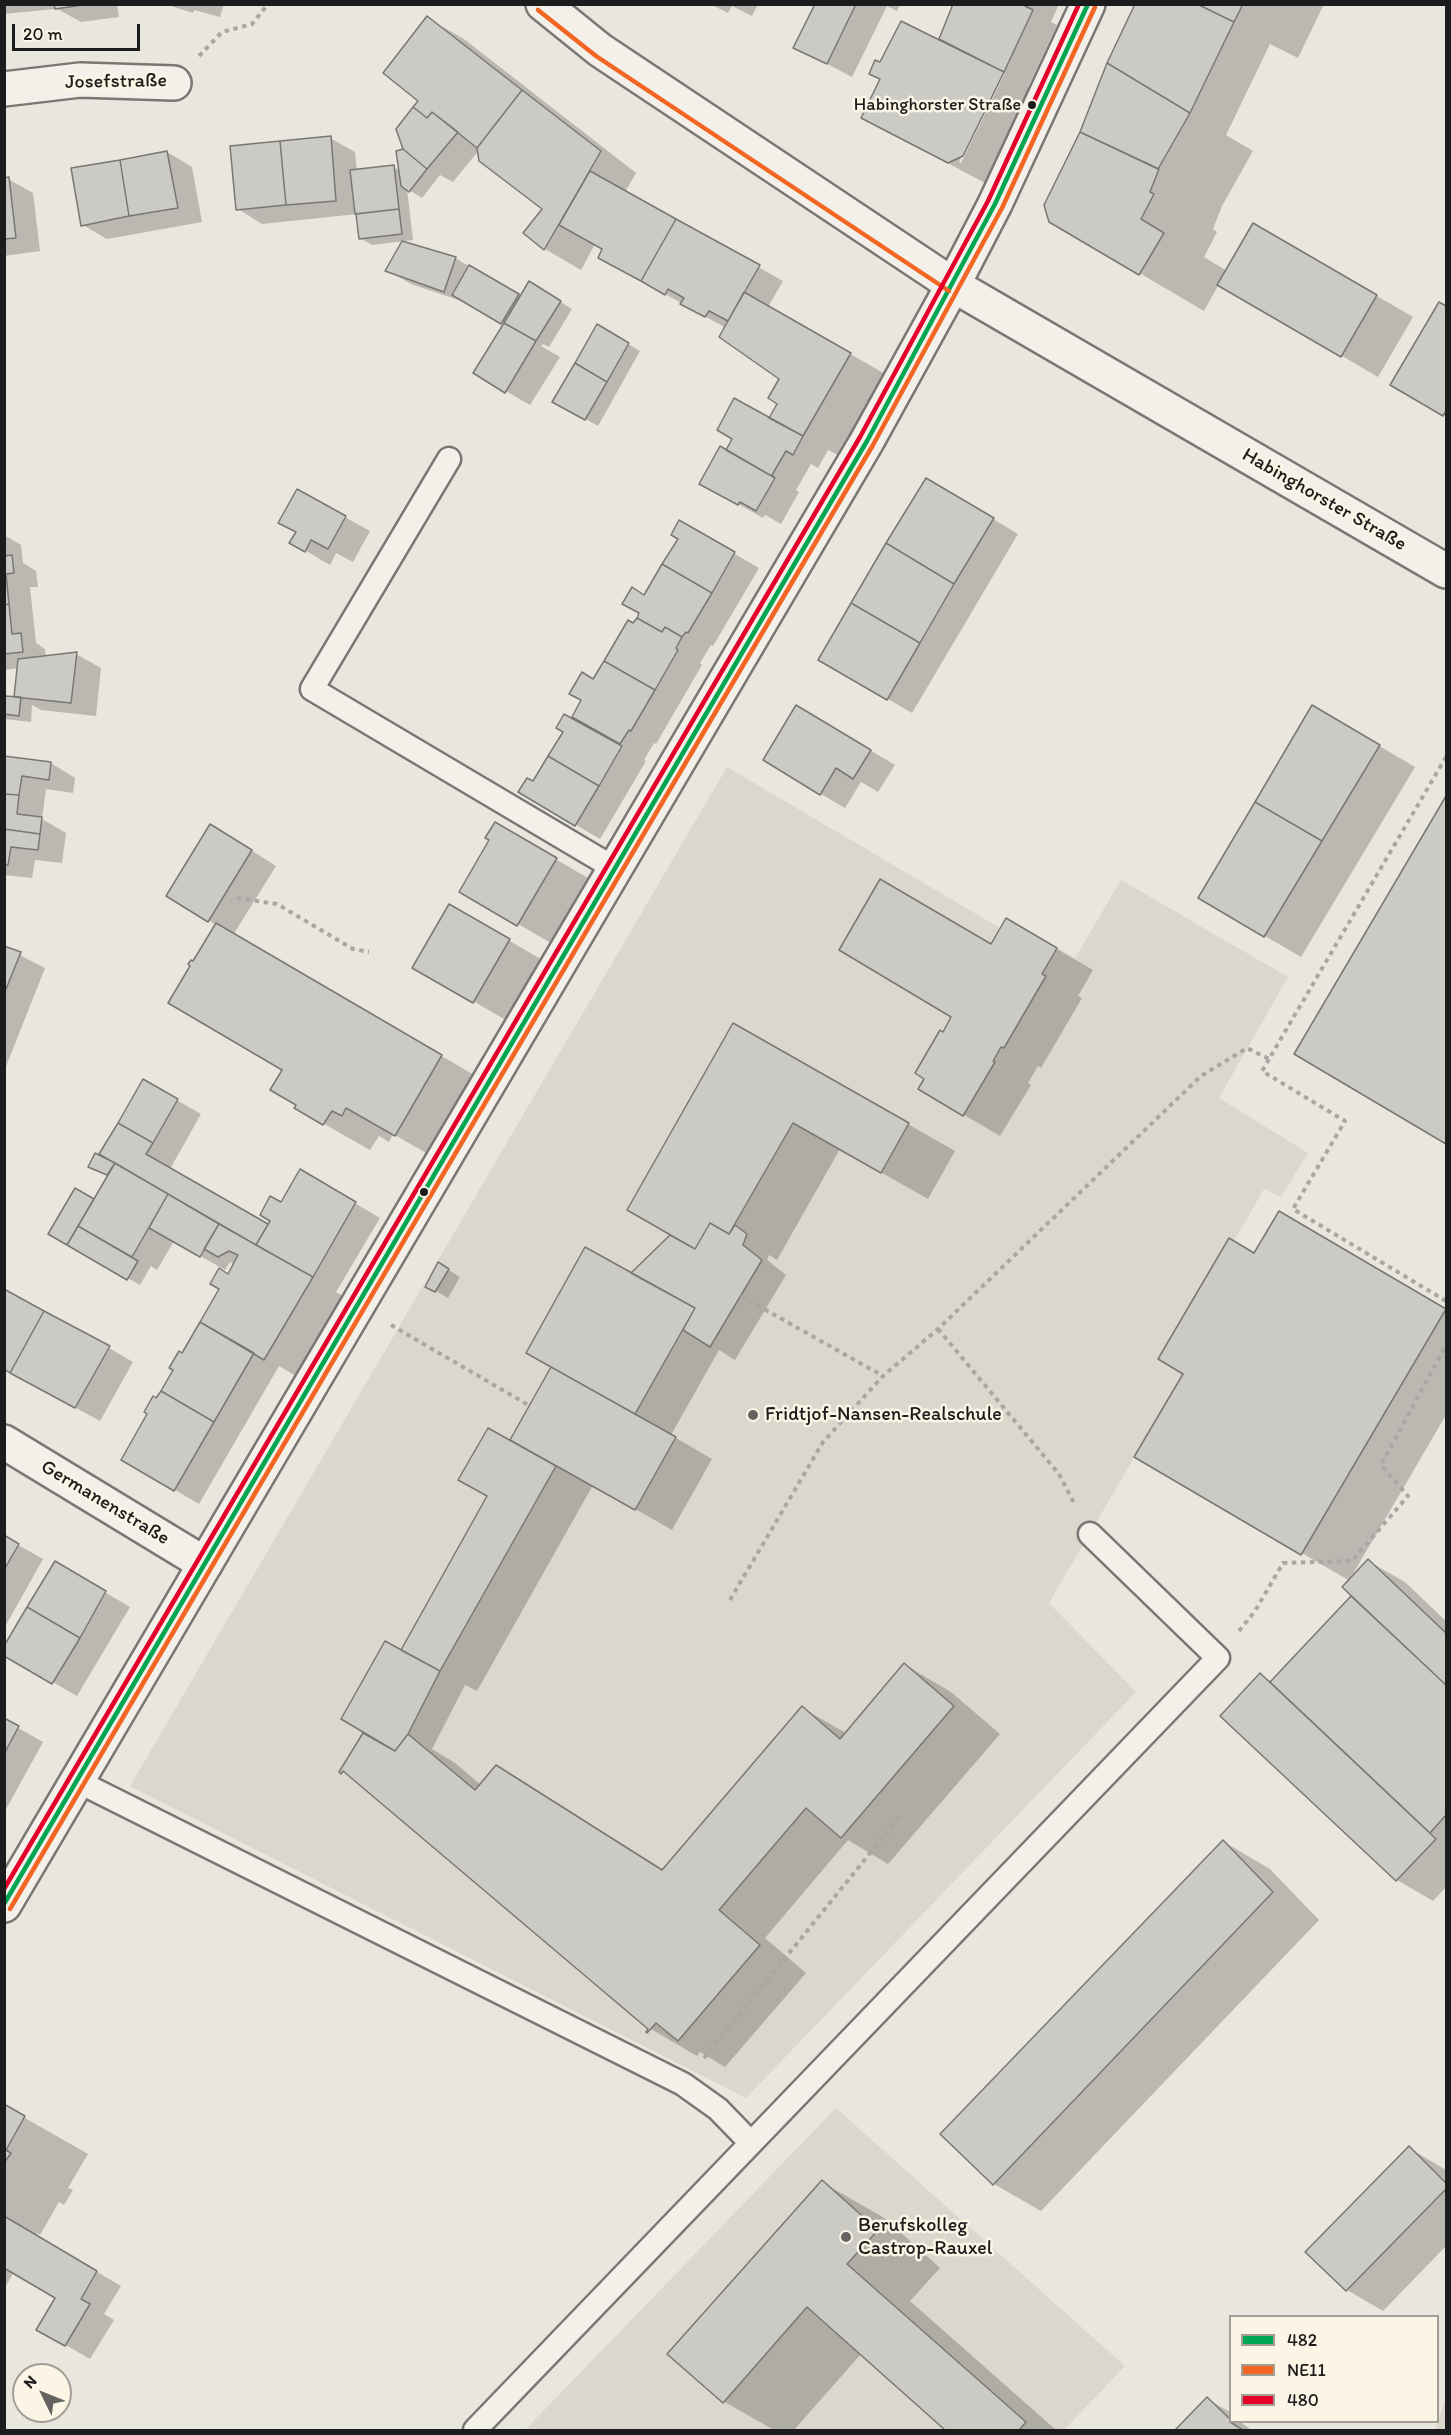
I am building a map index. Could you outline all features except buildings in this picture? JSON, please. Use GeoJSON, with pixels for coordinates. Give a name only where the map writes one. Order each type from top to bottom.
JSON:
{"type":"FeatureCollection","features":[{"type":"Feature","properties":{"kind":"street","name":"Habinghorster Straße"},"geometry":{"type":"LineString","coordinates":[[543,4],[600,50],[953,285],[1446,571]]}},
{"type":"Feature","properties":{"kind":"street"},"geometry":{"type":"LineString","coordinates":[[4,1905],[861,451],[953,285],[994,204],[1088,4]]}},
{"type":"Feature","properties":{"kind":"street","name":"Josefstraße"},"geometry":{"type":"LineString","coordinates":[[4,89],[80,80],[174,83]]}},
{"type":"Feature","properties":{"kind":"street","name":"Germanenstraße"},"geometry":{"type":"LineString","coordinates":[[4,1442],[205,1564]]}},
{"type":"Feature","properties":{"kind":"lane"},"geometry":{"type":"LineString","coordinates":[[449,459],[312,689],[614,868]]}},
{"type":"Feature","properties":{"kind":"lane"},"geometry":{"type":"LineString","coordinates":[[475,2430],[1218,1658],[1090,1534]]}},
{"type":"Feature","properties":{"kind":"lane"},"geometry":{"type":"LineString","coordinates":[[77,1781],[683,2084],[718,2109],[751,2143]]}},
{"type":"Feature","properties":{"kind":"path","name":"Josefstraße"},"geometry":{"type":"LineString","coordinates":[[174,83],[222,32],[252,24],[268,4]]}},
{"type":"Feature","properties":{"kind":"path"},"geometry":{"type":"LineString","coordinates":[[1446,757],[1262,1071],[1345,1121],[1293,1209],[1446,1301]]}},
{"type":"Feature","properties":{"kind":"path"},"geometry":{"type":"LineString","coordinates":[[237,898],[277,904],[353,949],[369,952]]}},
{"type":"Feature","properties":{"kind":"path"},"geometry":{"type":"LineString","coordinates":[[729,1600],[823,1442],[883,1376],[938,1329],[1201,1076],[1247,1048],[1269,1059]]}},
{"type":"Feature","properties":{"kind":"path"},"geometry":{"type":"LineString","coordinates":[[741,1296],[883,1376]]}},
{"type":"Feature","properties":{"kind":"path"},"geometry":{"type":"LineString","coordinates":[[358,1305],[530,1406]]}},
{"type":"Feature","properties":{"kind":"path"},"geometry":{"type":"LineString","coordinates":[[938,1329],[1059,1474],[1090,1534]]}},
{"type":"Feature","properties":{"kind":"path"},"geometry":{"type":"LineString","coordinates":[[1218,1658],[1255,1611],[1283,1563],[1352,1561],[1408,1496],[1381,1465],[1446,1345]]}},
{"type":"Feature","properties":{"kind":"path"},"geometry":{"type":"LineString","coordinates":[[683,2084],[901,1815]]}},
{"type":"Feature","properties":{"kind":"shaded area","name":"Fridtjof-Nansen-Realschule"},"geometry":{"type":"Polygon","coordinates":[[[727,767],[1000,928],[1006,918],[1075,958],[1121,880],[1288,977],[1219,1098],[1308,1153],[1281,1197],[1264,1189],[1234,1241],[1229,1238],[1158,1359],[1183,1374],[1049,1603],[1136,1692],[746,2098],[130,1786],[727,767]]]}},
{"type":"Feature","properties":{"kind":"shaded area","name":"Berufskolleg Castrop-Rauxel"},"geometry":{"type":"Polygon","coordinates":[[[836,2108],[1125,2366],[1064,2430],[525,2430],[836,2108]]]}},
{"type":"Feature","properties":{"kind":"shaded area"},"geometry":{"type":"Polygon","coordinates":[[[1446,2398],[1446,2430],[1435,2430],[1446,2398]]]}},
{"type":"Feature","properties":{"kind":"transit line","name":"480"},"geometry":{"type":"LineString","coordinates":[[4,1889],[860,437],[988,201],[1079,4]]}},
{"type":"Feature","properties":{"kind":"transit line","name":"482"},"geometry":{"type":"LineString","coordinates":[[4,1904],[867,441],[995,204],[1088,4]]}},
{"type":"Feature","properties":{"kind":"transit line","name":"NE11"},"geometry":{"type":"LineString","coordinates":[[10,1909],[873,445],[1002,208],[1095,7]]}},
{"type":"Feature","properties":{"kind":"transit line","name":"NE11"},"geometry":{"type":"LineString","coordinates":[[538,10],[596,56],[949,291]]}},
{"type":"Feature","properties":{"kind":"place","name":"Habinghorster Straße"},"geometry":{"type":"Point","coordinates":[1032,105]}},
{"type":"Feature","properties":{"kind":"place","name":"Fridtjof-Nansen-Realschule"},"geometry":{"type":"Point","coordinates":[753,1415]}},
{"type":"Feature","properties":{"kind":"place","name":"Berufskolleg Castrop-Rauxel"},"geometry":{"type":"Point","coordinates":[846,2237]}}]}
